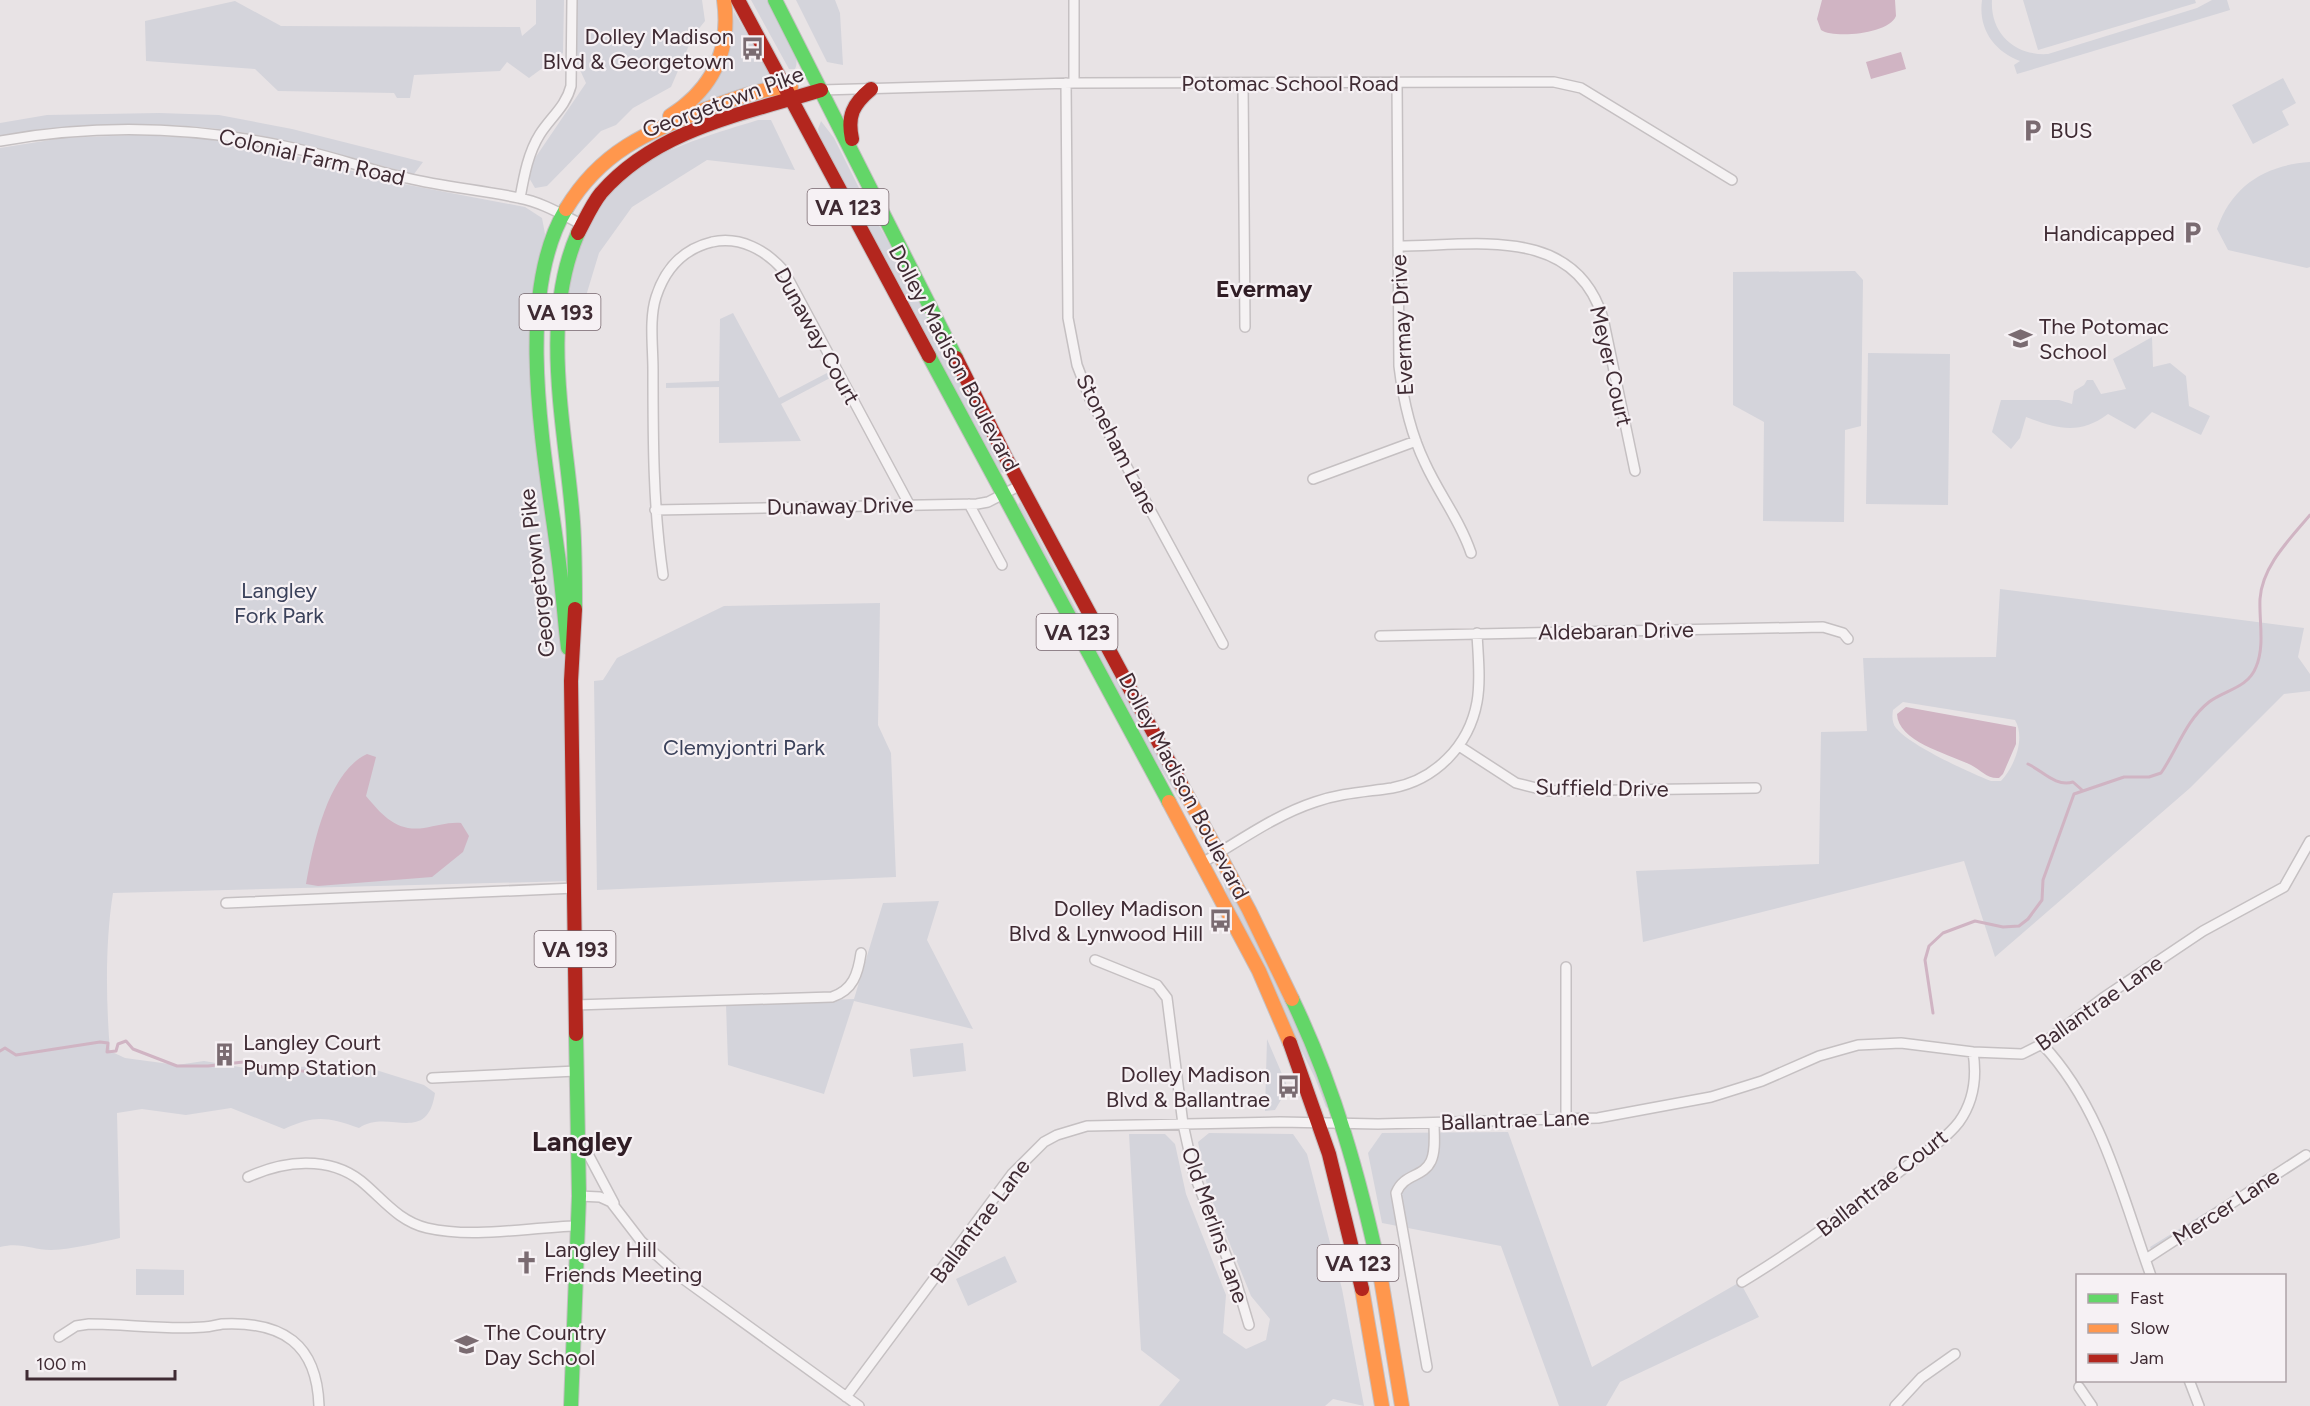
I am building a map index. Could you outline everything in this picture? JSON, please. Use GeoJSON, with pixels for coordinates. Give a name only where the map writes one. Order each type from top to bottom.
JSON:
{"type":"FeatureCollection","features":[{"type":"Feature","properties":{"kind":"main road"},"geometry":{"type":"LineString","coordinates":[[642,133],[688,105],[709,81],[726,41],[724,0]]}},
{"type":"Feature","properties":{"kind":"main road","name":"Dolley Madison Boulevard"},"geometry":{"type":"LineString","coordinates":[[738,0],[1202,862],[1275,1007],[1320,1123],[1358,1260],[1382,1406]]}},
{"type":"Feature","properties":{"kind":"main road","name":"Dolley Madison Boulevard"},"geometry":{"type":"LineString","coordinates":[[775,0],[1021,485],[1219,853],[1291,995],[1342,1124],[1364,1198],[1381,1274],[1402,1406]]}},
{"type":"Feature","properties":{"kind":"main road","name":"Georgetown Pike"},"geometry":{"type":"LineString","coordinates":[[571,1406],[579,1196],[571,681],[544,450],[539,376],[543,278],[550,244],[563,215],[597,168],[622,145],[642,133],[770,89],[784,87],[821,90]]}},
{"type":"Feature","properties":{"kind":"main road"},"geometry":{"type":"LineString","coordinates":[[858,162],[848,115],[854,102],[872,89]]}},
{"type":"Feature","properties":{"kind":"main road","name":"Georgetown Pike"},"geometry":{"type":"LineString","coordinates":[[571,681],[576,627],[574,554],[560,391],[559,344],[564,277],[581,224],[592,205],[614,179],[648,152],[692,132],[821,90]]}},
{"type":"Feature","properties":{"kind":"street"},"geometry":{"type":"LineString","coordinates":[[520,198],[532,149],[540,134],[567,99],[571,75],[572,0]]}},
{"type":"Feature","properties":{"kind":"street","name":"Stoneham Lane"},"geometry":{"type":"LineString","coordinates":[[1074,0],[1070,83],[1068,318],[1077,365],[1090,399],[1223,644]]}},
{"type":"Feature","properties":{"kind":"street","name":"Evermay Drive"},"geometry":{"type":"LineString","coordinates":[[1397,82],[1399,366],[1408,416],[1416,441],[1425,464],[1458,520],[1471,553]]}},
{"type":"Feature","properties":{"kind":"street","name":"Potomac School Road"},"geometry":{"type":"LineString","coordinates":[[821,90],[1070,83],[1554,82],[1581,88],[1732,180]]}},
{"type":"Feature","properties":{"kind":"street"},"geometry":{"type":"LineString","coordinates":[[1243,83],[1245,327]]}},
{"type":"Feature","properties":{"kind":"street","name":"Colonial Farm Road"},"geometry":{"type":"LineString","coordinates":[[0,141],[67,131],[180,130],[286,146],[404,178],[520,198],[581,224]]}},
{"type":"Feature","properties":{"kind":"street","name":"Dunaway Court"},"geometry":{"type":"LineString","coordinates":[[663,575],[655,510],[653,321],[655,298],[663,278],[680,257],[702,245],[730,241],[760,250],[784,271],[909,504]]}},
{"type":"Feature","properties":{"kind":"street","name":"Meyer Court"},"geometry":{"type":"LineString","coordinates":[[1398,246],[1518,245],[1550,254],[1574,270],[1593,294],[1603,318],[1635,471]]}},
{"type":"Feature","properties":{"kind":"street"},"geometry":{"type":"LineString","coordinates":[[1313,479],[1416,441]]}},
{"type":"Feature","properties":{"kind":"street","name":"Dunaway Drive"},"geometry":{"type":"LineString","coordinates":[[655,510],[969,504],[988,502],[1021,485]]}},
{"type":"Feature","properties":{"kind":"street"},"geometry":{"type":"LineString","coordinates":[[969,504],[1002,565]]}},
{"type":"Feature","properties":{"kind":"street","name":"Aldebaran Drive"},"geometry":{"type":"LineString","coordinates":[[1380,636],[1824,627],[1843,633],[1848,639]]}},
{"type":"Feature","properties":{"kind":"street"},"geometry":{"type":"LineString","coordinates":[[1202,862],[1312,803],[1354,791],[1391,788],[1423,777],[1448,758],[1459,746],[1471,724],[1477,700],[1477,633]]}},
{"type":"Feature","properties":{"kind":"street","name":"Suffield Drive"},"geometry":{"type":"LineString","coordinates":[[1459,746],[1501,776],[1523,786],[1548,791],[1756,788]]}},
{"type":"Feature","properties":{"kind":"street","name":"Ballantrae Lane"},"geometry":{"type":"LineString","coordinates":[[846,1397],[1001,1188],[1038,1147],[1057,1135],[1087,1126],[1434,1123],[1566,1119],[1632,1113],[1711,1097],[1752,1084],[1829,1053],[1858,1045],[1901,1044],[1973,1052],[2022,1054],[2042,1044],[2157,961],[2287,885],[2310,841]]}},
{"type":"Feature","properties":{"kind":"street"},"geometry":{"type":"LineString","coordinates":[[226,903],[575,888]]}},
{"type":"Feature","properties":{"kind":"street"},"geometry":{"type":"LineString","coordinates":[[575,1005],[832,997],[843,993],[854,981],[861,953]]}},
{"type":"Feature","properties":{"kind":"street","name":"Old Merlins Lane"},"geometry":{"type":"LineString","coordinates":[[1095,960],[1157,985],[1167,998],[1183,1124],[1201,1196],[1235,1278],[1249,1325]]}},
{"type":"Feature","properties":{"kind":"street"},"geometry":{"type":"LineString","coordinates":[[1566,967],[1566,1119]]}},
{"type":"Feature","properties":{"kind":"street"},"geometry":{"type":"LineString","coordinates":[[2042,1044],[2066,1070],[2088,1105],[2151,1274]]}},
{"type":"Feature","properties":{"kind":"street","name":"Ballantrae Court"},"geometry":{"type":"LineString","coordinates":[[1742,1282],[1848,1213],[1950,1132],[1967,1107],[1972,1094],[1975,1066],[1973,1052]]}},
{"type":"Feature","properties":{"kind":"street"},"geometry":{"type":"LineString","coordinates":[[432,1078],[576,1071]]}},
{"type":"Feature","properties":{"kind":"street"},"geometry":{"type":"LineString","coordinates":[[1427,1367],[1396,1193],[1404,1180],[1422,1172],[1431,1160],[1434,1123]]}},
{"type":"Feature","properties":{"kind":"street"},"geometry":{"type":"LineString","coordinates":[[578,1150],[588,1154],[615,1205],[642,1241],[682,1278],[859,1406]]}},
{"type":"Feature","properties":{"kind":"street","name":"Mercer Lane"},"geometry":{"type":"LineString","coordinates":[[2145,1259],[2306,1155]]}},
{"type":"Feature","properties":{"kind":"street"},"geometry":{"type":"LineString","coordinates":[[248,1177],[281,1165],[313,1163],[328,1166],[360,1181],[401,1217],[436,1229],[484,1231],[578,1226]]}},
{"type":"Feature","properties":{"kind":"street"},"geometry":{"type":"LineString","coordinates":[[579,1196],[600,1197],[615,1205]]}},
{"type":"Feature","properties":{"kind":"street"},"geometry":{"type":"LineString","coordinates":[[59,1337],[76,1326],[89,1324],[204,1328],[231,1324],[276,1332],[300,1346],[311,1361],[317,1379],[319,1406]]}},
{"type":"Feature","properties":{"kind":"street"},"geometry":{"type":"LineString","coordinates":[[1895,1406],[1921,1378],[1955,1354]]}},
{"type":"Feature","properties":{"kind":"street"},"geometry":{"type":"LineString","coordinates":[[2190,1382],[2199,1406]]}},
{"type":"Feature","properties":{"kind":"street"},"geometry":{"type":"LineString","coordinates":[[2079,1387],[2092,1406]]}},
{"type":"Feature","properties":{"kind":"green space"},"geometry":{"type":"Polygon","coordinates":[[[536,0],[564,0],[563,53],[529,78],[507,62],[500,71],[414,75],[410,98],[397,98],[394,93],[278,91],[255,69],[146,61],[145,21],[235,1],[281,26],[520,27],[522,36],[536,24],[536,0]]]}},
{"type":"Feature","properties":{"kind":"green space"},"geometry":{"type":"Polygon","coordinates":[[[574,0],[702,0],[705,21],[693,36],[671,87],[633,108],[616,125],[601,131],[547,186],[535,188],[528,176],[533,161],[586,83],[576,61],[574,0]]]}},
{"type":"Feature","properties":{"kind":"green space"},"geometry":{"type":"Polygon","coordinates":[[[751,0],[769,0],[792,45],[797,62],[795,69],[789,69],[751,0]]]}},
{"type":"Feature","properties":{"kind":"green space"},"geometry":{"type":"Polygon","coordinates":[[[796,0],[835,0],[840,13],[843,65],[827,62],[796,0]]]}},
{"type":"Feature","properties":{"kind":"green space"},"geometry":{"type":"Polygon","coordinates":[[[1982,0],[1992,0],[1995,23],[2007,40],[2016,47],[2036,54],[2048,54],[2197,8],[2212,0],[2227,0],[2230,10],[2017,74],[2014,65],[2020,61],[1995,45],[1985,29],[1981,11],[1982,0]]]}},
{"type":"Feature","properties":{"kind":"green space"},"geometry":{"type":"Polygon","coordinates":[[[2023,0],[2195,0],[2196,3],[2038,50],[2023,0]]]}},
{"type":"Feature","properties":{"kind":"green space"},"geometry":{"type":"Polygon","coordinates":[[[734,12],[777,84],[680,115],[732,35],[734,12]]]}},
{"type":"Feature","properties":{"kind":"green space"},"geometry":{"type":"Polygon","coordinates":[[[2283,78],[2296,103],[2282,111],[2289,125],[2253,144],[2232,105],[2283,78]]]}},
{"type":"Feature","properties":{"kind":"green space"},"geometry":{"type":"Polygon","coordinates":[[[159,113],[219,115],[292,129],[423,162],[414,174],[263,136],[211,128],[150,124],[60,128],[0,137],[0,123],[47,115],[159,113]]]}},
{"type":"Feature","properties":{"kind":"green space"},"geometry":{"type":"Polygon","coordinates":[[[758,120],[771,120],[795,170],[707,160],[632,207],[599,253],[576,329],[567,327],[566,301],[574,258],[586,226],[602,200],[622,180],[670,150],[758,120]]]}},
{"type":"Feature","properties":{"kind":"green space"},"geometry":{"type":"Polygon","coordinates":[[[821,121],[834,138],[868,206],[934,323],[1005,468],[1005,473],[998,472],[821,139],[818,129],[821,121]]]}},
{"type":"Feature","properties":{"kind":"green space","name":"Langley Fork Park"},"geometry":{"type":"Polygon","coordinates":[[[135,135],[200,138],[276,151],[398,183],[525,207],[542,218],[545,234],[537,290],[563,630],[571,881],[113,893],[107,972],[110,1051],[125,1058],[177,1065],[204,1061],[258,1070],[313,1066],[376,1070],[424,1085],[435,1093],[431,1109],[424,1118],[415,1122],[370,1123],[359,1128],[321,1119],[305,1121],[284,1129],[231,1108],[186,1115],[142,1109],[117,1113],[120,1238],[86,1246],[51,1250],[14,1245],[0,1247],[0,148],[63,138],[135,135]]]}},
{"type":"Feature","properties":{"kind":"green space"},"geometry":{"type":"Polygon","coordinates":[[[2310,162],[2310,267],[2228,250],[2217,229],[2223,214],[2241,189],[2265,173],[2294,164],[2310,162]]]}},
{"type":"Feature","properties":{"kind":"green space"},"geometry":{"type":"Polygon","coordinates":[[[1855,271],[1863,280],[1861,426],[1845,430],[1844,522],[1763,521],[1764,422],[1733,405],[1733,272],[1855,271]]]}},
{"type":"Feature","properties":{"kind":"green space"},"geometry":{"type":"Polygon","coordinates":[[[733,313],[779,398],[827,373],[830,378],[781,404],[801,441],[719,443],[719,387],[666,388],[666,383],[719,381],[720,319],[733,313]]]}},
{"type":"Feature","properties":{"kind":"green space"},"geometry":{"type":"Polygon","coordinates":[[[2152,337],[2153,367],[2170,363],[2186,376],[2189,406],[2210,416],[2201,435],[2152,412],[2135,429],[2108,414],[2088,425],[2068,428],[2048,425],[2026,417],[2020,438],[2011,449],[1992,432],[2001,400],[2059,400],[2072,404],[2074,391],[2084,385],[2087,380],[2093,380],[2101,394],[2126,389],[2113,359],[2152,337]]]}},
{"type":"Feature","properties":{"kind":"green space"},"geometry":{"type":"Polygon","coordinates":[[[1868,353],[1950,354],[1948,505],[1866,504],[1868,353]]]}},
{"type":"Feature","properties":{"kind":"green space"},"geometry":{"type":"Polygon","coordinates":[[[1020,502],[1076,609],[1096,639],[1208,845],[1144,742],[1017,506],[1020,502]]]}},
{"type":"Feature","properties":{"kind":"green space"},"geometry":{"type":"Polygon","coordinates":[[[2000,589],[2304,628],[2298,657],[2310,674],[2310,691],[2284,694],[2190,788],[1995,957],[1964,861],[1643,942],[1636,871],[1819,864],[1821,732],[1867,731],[1863,658],[1996,657],[2000,589]],[[1903,702],[1893,710],[1892,715],[1896,728],[1914,743],[1991,781],[2001,781],[2014,761],[2019,744],[2015,720],[1903,702]]]}},
{"type":"Feature","properties":{"kind":"green space","name":"Clemyjontri Park"},"geometry":{"type":"Polygon","coordinates":[[[880,603],[878,725],[891,753],[896,877],[597,890],[594,681],[603,680],[617,658],[724,606],[880,603]]]}},
{"type":"Feature","properties":{"kind":"green space"},"geometry":{"type":"Polygon","coordinates":[[[1222,876],[1280,981],[1330,1109],[1326,1107],[1315,1078],[1228,900],[1222,876]]]}},
{"type":"Feature","properties":{"kind":"green space"},"geometry":{"type":"Polygon","coordinates":[[[939,901],[927,940],[973,1029],[854,1001],[824,1094],[728,1065],[726,1004],[854,999],[883,903],[939,901]]]}},
{"type":"Feature","properties":{"kind":"green space"},"geometry":{"type":"Polygon","coordinates":[[[1267,1039],[1288,1088],[1275,1110],[1265,1111],[1267,1039]]]}},
{"type":"Feature","properties":{"kind":"green space"},"geometry":{"type":"Polygon","coordinates":[[[963,1043],[966,1071],[913,1077],[910,1049],[963,1043]]]}},
{"type":"Feature","properties":{"kind":"green space"},"geometry":{"type":"Polygon","coordinates":[[[1508,1132],[1592,1367],[1740,1282],[1759,1317],[1620,1382],[1606,1406],[1559,1406],[1501,1246],[1382,1223],[1368,1153],[1382,1133],[1508,1132]]]}},
{"type":"Feature","properties":{"kind":"green space"},"geometry":{"type":"Polygon","coordinates":[[[1209,1133],[1293,1134],[1307,1154],[1342,1289],[1364,1406],[1333,1399],[1325,1406],[1159,1406],[1180,1380],[1141,1350],[1129,1134],[1165,1134],[1175,1144],[1186,1194],[1226,1295],[1223,1333],[1246,1349],[1266,1340],[1270,1319],[1251,1296],[1208,1190],[1198,1142],[1209,1133]]]}},
{"type":"Feature","properties":{"kind":"green space"},"geometry":{"type":"Polygon","coordinates":[[[2304,1152],[2310,1154],[2310,1160],[2154,1257],[2150,1247],[2304,1152]]]}},
{"type":"Feature","properties":{"kind":"green space"},"geometry":{"type":"Polygon","coordinates":[[[1005,1256],[1017,1282],[968,1306],[956,1279],[1005,1256]]]}},
{"type":"Feature","properties":{"kind":"green space"},"geometry":{"type":"Polygon","coordinates":[[[136,1269],[184,1270],[184,1295],[136,1295],[136,1269]]]}},
{"type":"Feature","properties":{"kind":"shaded area"},"geometry":{"type":"Polygon","coordinates":[[[1822,0],[1895,0],[1896,16],[1891,22],[1873,31],[1849,34],[1828,33],[1821,30],[1817,19],[1822,0]]]}},
{"type":"Feature","properties":{"kind":"shaded area"},"geometry":{"type":"Polygon","coordinates":[[[1901,52],[1906,69],[1871,79],[1866,62],[1901,52]]]}},
{"type":"Feature","properties":{"kind":"shaded area"},"geometry":{"type":"Polygon","coordinates":[[[1906,707],[2016,727],[2016,744],[2003,774],[1999,778],[1991,777],[1971,765],[1915,740],[1900,724],[1897,714],[1906,707]]]}},
{"type":"Feature","properties":{"kind":"shaded area"},"geometry":{"type":"Polygon","coordinates":[[[367,754],[376,757],[366,796],[378,810],[390,821],[414,829],[461,823],[469,836],[463,852],[432,877],[318,886],[306,884],[318,830],[332,793],[353,763],[367,754]]]}},
{"type":"Feature","properties":{"kind":"waterway"},"geometry":{"type":"LineString","coordinates":[[1933,1013],[1925,960],[1929,946],[1943,933],[1975,921],[2003,927],[2019,926],[2028,919],[2042,900],[2043,880],[2074,794],[2124,777],[2149,777],[2161,773],[2188,726],[2201,709],[2215,698],[2248,680],[2259,659],[2260,599],[2266,575],[2286,543],[2310,515]]}},
{"type":"Feature","properties":{"kind":"waterway"},"geometry":{"type":"LineString","coordinates":[[2028,764],[2055,780],[2073,782],[2082,790]]}},
{"type":"Feature","properties":{"kind":"waterway"},"geometry":{"type":"LineString","coordinates":[[0,1051],[5,1048],[16,1055],[100,1042],[108,1043],[107,1052],[116,1051],[118,1044],[126,1041],[133,1049],[177,1066],[208,1066],[252,1061],[265,1069],[322,1072]]}},
{"type":"Feature","properties":{"kind":"traffic: fast"},"geometry":{"type":"LineString","coordinates":[[775,0],[956,358]]}},
{"type":"Feature","properties":{"kind":"traffic: fast"},"geometry":{"type":"LineString","coordinates":[[566,209],[550,245],[541,285],[537,329],[537,375],[540,421],[568,648]]}},
{"type":"Feature","properties":{"kind":"traffic: fast"},"geometry":{"type":"LineString","coordinates":[[575,609],[573,522],[561,413],[557,339],[566,267],[578,233]]}},
{"type":"Feature","properties":{"kind":"traffic: fast"},"geometry":{"type":"LineString","coordinates":[[929,356],[1169,802]]}},
{"type":"Feature","properties":{"kind":"traffic: fast"},"geometry":{"type":"LineString","coordinates":[[1292,999],[1321,1065],[1344,1133],[1364,1203],[1380,1273]]}},
{"type":"Feature","properties":{"kind":"traffic: fast"},"geometry":{"type":"LineString","coordinates":[[571,1406],[579,1196],[576,1034]]}},
{"type":"Feature","properties":{"kind":"traffic: slow"},"geometry":{"type":"LineString","coordinates":[[670,116],[698,94],[716,67],[725,35],[724,0]]}},
{"type":"Feature","properties":{"kind":"traffic: slow"},"geometry":{"type":"LineString","coordinates":[[566,209],[594,172],[610,158],[645,136],[737,98],[769,89],[791,87]]}},
{"type":"Feature","properties":{"kind":"traffic: slow"},"geometry":{"type":"LineString","coordinates":[[1181,784],[1249,910],[1292,999]]}},
{"type":"Feature","properties":{"kind":"traffic: slow"},"geometry":{"type":"LineString","coordinates":[[1169,802],[1259,971],[1290,1043]]}},
{"type":"Feature","properties":{"kind":"traffic: slow"},"geometry":{"type":"LineString","coordinates":[[1380,1273],[1402,1406]]}},
{"type":"Feature","properties":{"kind":"traffic: slow"},"geometry":{"type":"LineString","coordinates":[[1362,1289],[1382,1406]]}},
{"type":"Feature","properties":{"kind":"traffic: jam"},"geometry":{"type":"LineString","coordinates":[[738,0],[929,356]]}},
{"type":"Feature","properties":{"kind":"traffic: jam"},"geometry":{"type":"LineString","coordinates":[[852,139],[850,124],[853,111],[871,89]]}},
{"type":"Feature","properties":{"kind":"traffic: jam"},"geometry":{"type":"LineString","coordinates":[[578,233],[601,193],[623,171],[648,153],[703,126],[821,90]]}},
{"type":"Feature","properties":{"kind":"traffic: jam"},"geometry":{"type":"LineString","coordinates":[[956,358],[1006,458],[1181,784]]}},
{"type":"Feature","properties":{"kind":"traffic: jam"},"geometry":{"type":"LineString","coordinates":[[575,609],[571,681],[576,1034]]}},
{"type":"Feature","properties":{"kind":"traffic: jam"},"geometry":{"type":"LineString","coordinates":[[1290,1043],[1329,1154],[1362,1289]]}},
{"type":"Feature","properties":{"kind":"place","name":"Dolley Madison Blvd & Georgetown"},"geometry":{"type":"Point","coordinates":[752,49]}},
{"type":"Feature","properties":{"kind":"place","name":"BUS"},"geometry":{"type":"Point","coordinates":[2032,130]}},
{"type":"Feature","properties":{"kind":"place","name":"Handicapped"},"geometry":{"type":"Point","coordinates":[2193,233]}},
{"type":"Feature","properties":{"kind":"place","name":"The Potomac School"},"geometry":{"type":"Point","coordinates":[2021,339]}},
{"type":"Feature","properties":{"kind":"place","name":"Dolley Madison Blvd & Lynwood Hill"},"geometry":{"type":"Point","coordinates":[1221,921]}},
{"type":"Feature","properties":{"kind":"place","name":"Langley Court Pump Station"},"geometry":{"type":"Point","coordinates":[225,1055]}},
{"type":"Feature","properties":{"kind":"place","name":"Dolley Madison Blvd & Ballantrae"},"geometry":{"type":"Point","coordinates":[1288,1087]}},
{"type":"Feature","properties":{"kind":"place","name":"Langley Hill Friends Meeting"},"geometry":{"type":"Point","coordinates":[526,1262]}},
{"type":"Feature","properties":{"kind":"place","name":"The Country Day School"},"geometry":{"type":"Point","coordinates":[466,1345]}},
{"type":"Feature","properties":{"kind":"district","name":"Evermay"},"geometry":{"type":"Point","coordinates":[1264,288]}},
{"type":"Feature","properties":{"kind":"district","name":"Langley"},"geometry":{"type":"Point","coordinates":[582,1141]}}]}
